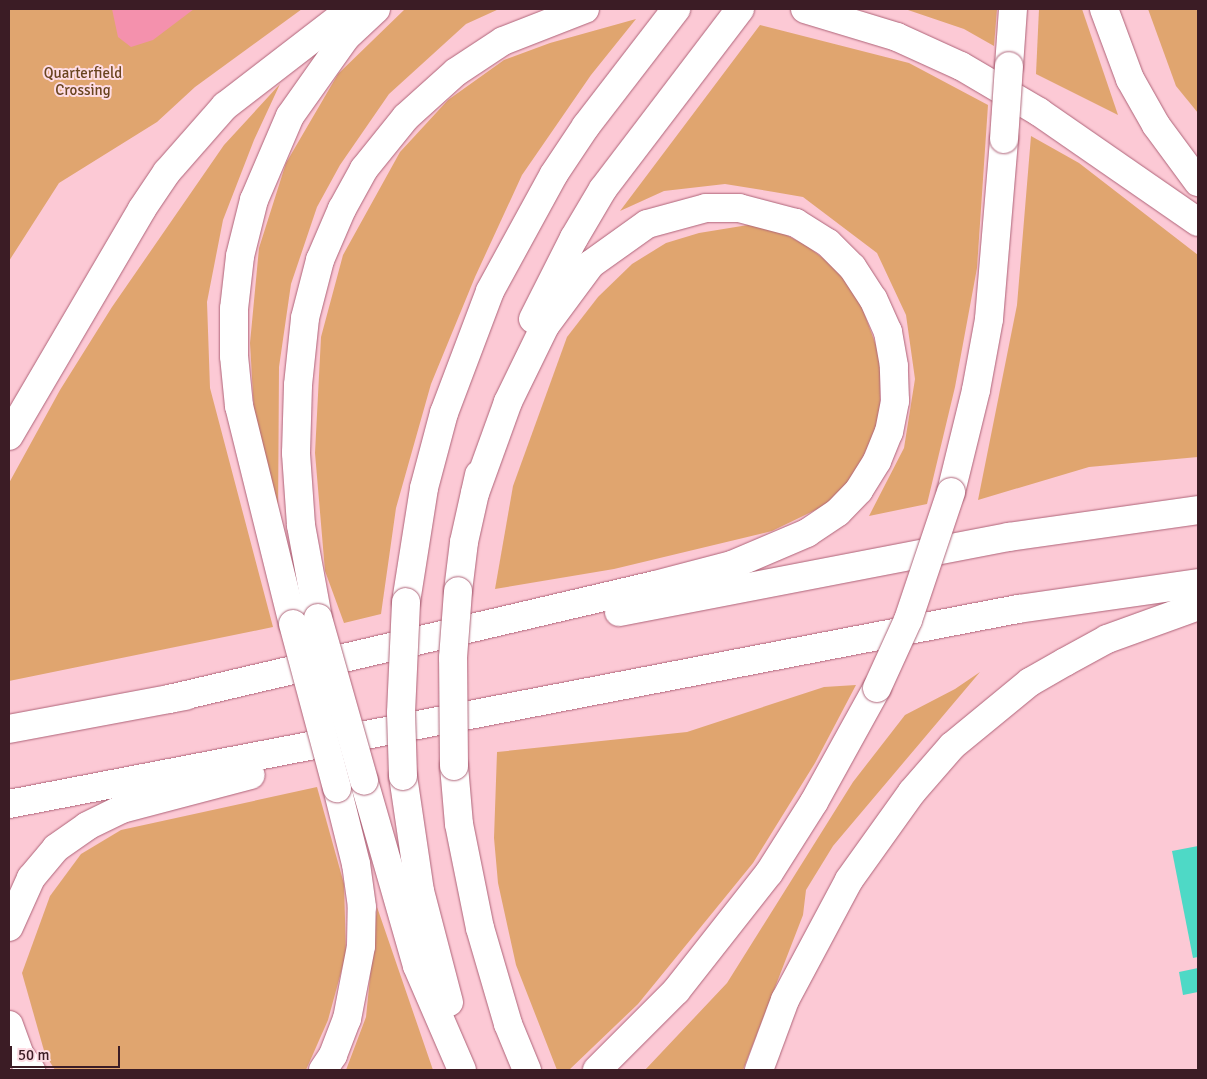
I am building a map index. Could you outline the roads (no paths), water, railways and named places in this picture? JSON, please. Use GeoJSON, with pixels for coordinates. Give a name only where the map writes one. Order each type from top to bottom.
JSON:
{"type":"FeatureCollection","features":[{"type":"Feature","properties":{"kind":"highway"},"geometry":{"type":"LineString","coordinates":[[9,436],[142,209],[168,172],[225,106],[351,9]]}},
{"type":"Feature","properties":{"kind":"highway"},"geometry":{"type":"LineString","coordinates":[[376,9],[346,37],[290,116],[254,200],[240,256],[234,328],[239,406],[306,621],[364,781],[417,966],[462,1070]]}},
{"type":"Feature","properties":{"kind":"highway"},"geometry":{"type":"LineString","coordinates":[[323,1070],[333,1055],[347,1018],[361,946],[362,907],[356,864],[337,788],[306,621],[302,525],[296,452],[298,385],[305,318],[320,260],[342,209],[364,169],[406,117],[456,72],[503,40],[585,9]]}},
{"type":"Feature","properties":{"kind":"highway"},"geometry":{"type":"LineString","coordinates":[[473,1070],[432,944],[410,837],[404,776],[401,713],[406,602],[424,488],[444,413],[490,291],[554,174],[676,9]]}},
{"type":"Feature","properties":{"kind":"highway"},"geometry":{"type":"LineString","coordinates":[[527,1070],[508,1024],[478,920],[459,824],[454,766],[453,667],[458,592],[475,493],[493,419],[514,362],[539,304],[574,238],[634,144],[740,9]]}},
{"type":"Feature","properties":{"kind":"highway"},"geometry":{"type":"LineString","coordinates":[[805,9],[897,38],[961,66],[1039,112],[1198,222]]}},
{"type":"Feature","properties":{"kind":"highway"},"geometry":{"type":"LineString","coordinates":[[597,1070],[676,991],[769,873],[814,802],[877,688],[908,620],[951,492],[976,390],[989,319],[1013,9]]}},
{"type":"Feature","properties":{"kind":"highway"},"geometry":{"type":"LineString","coordinates":[[1104,9],[1130,79],[1156,125],[1198,182]]}},
{"type":"Feature","properties":{"kind":"highway"},"geometry":{"type":"LineString","coordinates":[[169,699],[656,585],[732,565],[807,533],[838,512],[859,490],[877,461],[889,432],[895,402],[894,366],[888,332],[874,299],[852,267],[828,243],[796,223],[739,208],[706,208],[647,224],[619,241],[590,264],[545,326],[508,402],[475,493]]}},
{"type":"Feature","properties":{"kind":"highway"},"geometry":{"type":"LineString","coordinates":[[9,730],[1009,537],[1198,510]]}},
{"type":"Feature","properties":{"kind":"highway"},"geometry":{"type":"LineString","coordinates":[[9,804],[1018,609],[1198,582]]}},
{"type":"Feature","properties":{"kind":"highway"},"geometry":{"type":"LineString","coordinates":[[759,1070],[785,1000],[849,880],[912,792],[952,746],[1030,682],[1065,662],[1107,639],[1198,606]]}},
{"type":"Feature","properties":{"kind":"highway"},"geometry":{"type":"LineString","coordinates":[[9,927],[31,878],[56,848],[87,826],[122,809],[595,690]]}},
{"type":"Feature","properties":{"kind":"highway"},"geometry":{"type":"LineString","coordinates":[[9,1025],[20,1055],[31,1070]]}},
{"type":"Feature","properties":{"kind":"park label","name":"Quarterfield Crossing"},"geometry":{"type":"Point","coordinates":[83,82]}}]}
